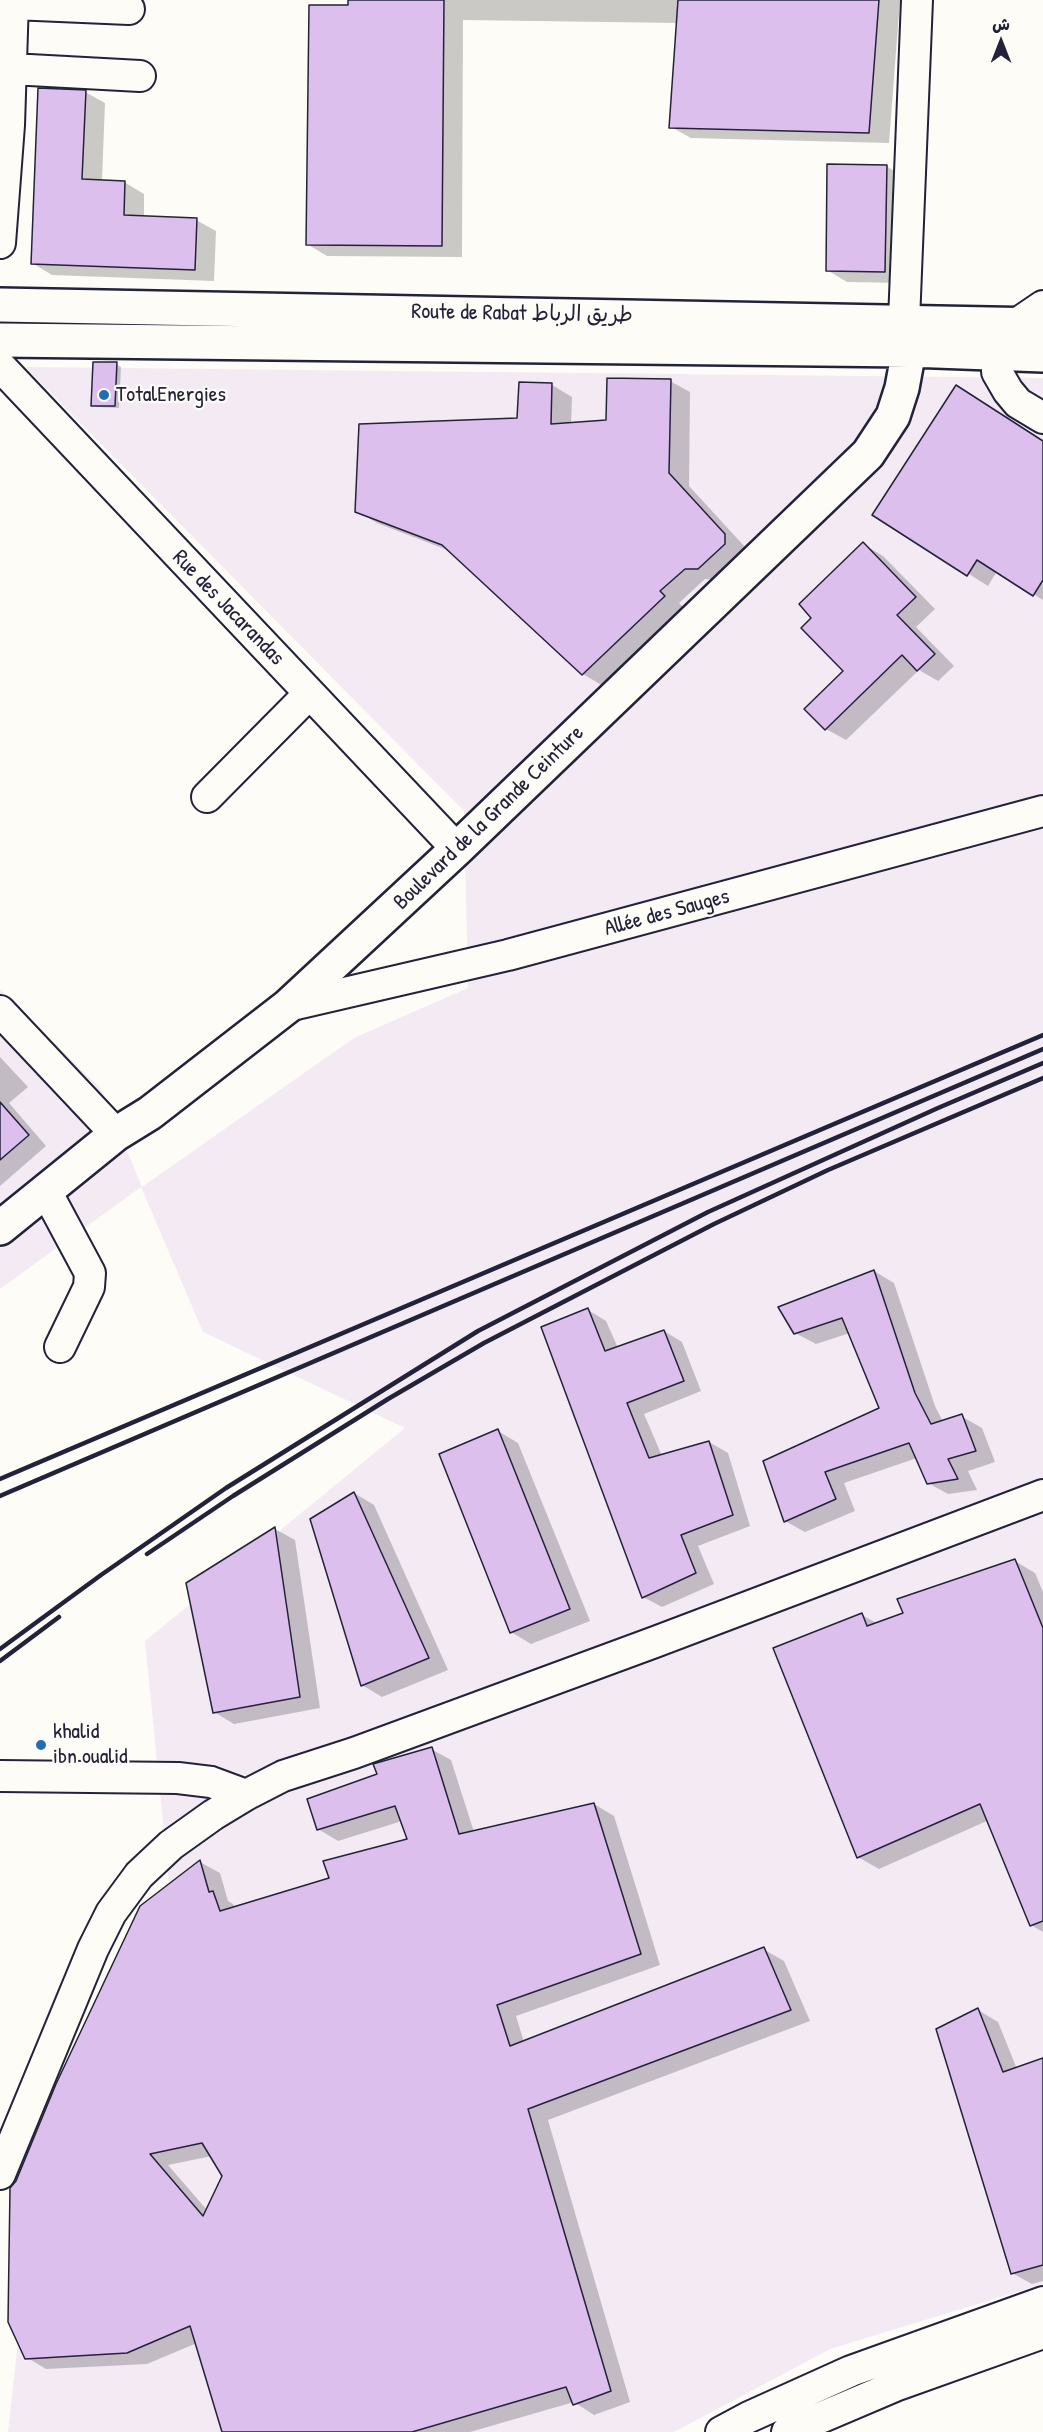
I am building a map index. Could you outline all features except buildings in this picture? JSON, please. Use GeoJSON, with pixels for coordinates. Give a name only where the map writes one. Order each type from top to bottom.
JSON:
{"type":"FeatureCollection","features":[{"type":"Feature","properties":{"kind":"main road","name":"Route de Rabat طريق الرباط"},"geometry":{"type":"LineString","coordinates":[[0,305],[907,335],[997,353],[1043,355]]}},
{"type":"Feature","properties":{"kind":"main road","name":"Route de Rabat طريق الرباط"},"geometry":{"type":"LineString","coordinates":[[0,340],[907,335],[1029,325]]}},
{"type":"Feature","properties":{"kind":"main road","name":"Boulevard de la Grande Ceinture"},"geometry":{"type":"LineString","coordinates":[[0,1228],[116,1134],[150,1113],[288,1006],[457,849],[868,454],[893,416],[902,388],[907,335]]}},
{"type":"Feature","properties":{"kind":"street"},"geometry":{"type":"LineString","coordinates":[[907,335],[917,0]]}},
{"type":"Feature","properties":{"kind":"street"},"geometry":{"type":"LineString","coordinates":[[0,243],[13,2],[129,9]]}},
{"type":"Feature","properties":{"kind":"street"},"geometry":{"type":"LineString","coordinates":[[11,69],[140,76]]}},
{"type":"Feature","properties":{"kind":"street"},"geometry":{"type":"LineString","coordinates":[[1043,306],[1029,325],[997,353],[998,372],[1008,391],[1018,403],[1043,418]]}},
{"type":"Feature","properties":{"kind":"street","name":"Rue des Jacarandas"},"geometry":{"type":"LineString","coordinates":[[0,366],[457,849]]}},
{"type":"Feature","properties":{"kind":"street"},"geometry":{"type":"LineString","coordinates":[[207,797],[309,694]]}},
{"type":"Feature","properties":{"kind":"street","name":"Allée des Sauges"},"geometry":{"type":"LineString","coordinates":[[288,1006],[508,955],[1043,811]]}},
{"type":"Feature","properties":{"kind":"street"},"geometry":{"type":"LineString","coordinates":[[0,1011],[116,1134]]}},
{"type":"Feature","properties":{"kind":"street"},"geometry":{"type":"LineString","coordinates":[[46,1191],[90,1274],[89,1287],[60,1347]]}},
{"type":"Feature","properties":{"kind":"street"},"geometry":{"type":"LineString","coordinates":[[0,2174],[93,1949],[111,1913],[139,1875],[171,1845],[246,1795],[283,1776],[354,1753],[655,1642],[1043,1495]]}},
{"type":"Feature","properties":{"kind":"street"},"geometry":{"type":"LineString","coordinates":[[0,1776],[178,1778],[211,1782],[246,1795]]}},
{"type":"Feature","properties":{"kind":"street"},"geometry":{"type":"LineString","coordinates":[[721,2432],[851,2371],[1043,2302]]}},
{"type":"Feature","properties":{"kind":"street"},"geometry":{"type":"LineString","coordinates":[[787,2432],[887,2390],[1043,2333]]}},
{"type":"Feature","properties":{"kind":"shaded area"},"geometry":{"type":"Polygon","coordinates":[[[25,367],[1043,378],[1043,2284],[830,2349],[674,2432],[8,2432],[32,2215],[171,1903],[145,1641],[405,1428],[203,1332],[141,1187],[0,1289],[0,989],[102,1090],[142,1187],[354,1038],[468,988],[464,811],[25,367]]]}},
{"type":"Feature","properties":{"kind":"railway"},"geometry":{"type":"LineString","coordinates":[[0,1479],[1043,1035]]}},
{"type":"Feature","properties":{"kind":"railway"},"geometry":{"type":"LineString","coordinates":[[0,1496],[1043,1049]]}},
{"type":"Feature","properties":{"kind":"railway"},"geometry":{"type":"LineString","coordinates":[[0,1649],[226,1488],[478,1331],[708,1212],[1043,1063]]}},
{"type":"Feature","properties":{"kind":"railway"},"geometry":{"type":"LineString","coordinates":[[147,1554],[233,1496],[388,1399],[484,1343],[714,1224],[828,1170],[1043,1078]]}},
{"type":"Feature","properties":{"kind":"railway"},"geometry":{"type":"LineString","coordinates":[[0,1661],[59,1617]]}},
{"type":"Feature","properties":{"kind":"place","name":"TotalEnergies"},"geometry":{"type":"Point","coordinates":[104,395]}},
{"type":"Feature","properties":{"kind":"place","name":"khalid ibn oualid"},"geometry":{"type":"Point","coordinates":[41,1745]}}]}
